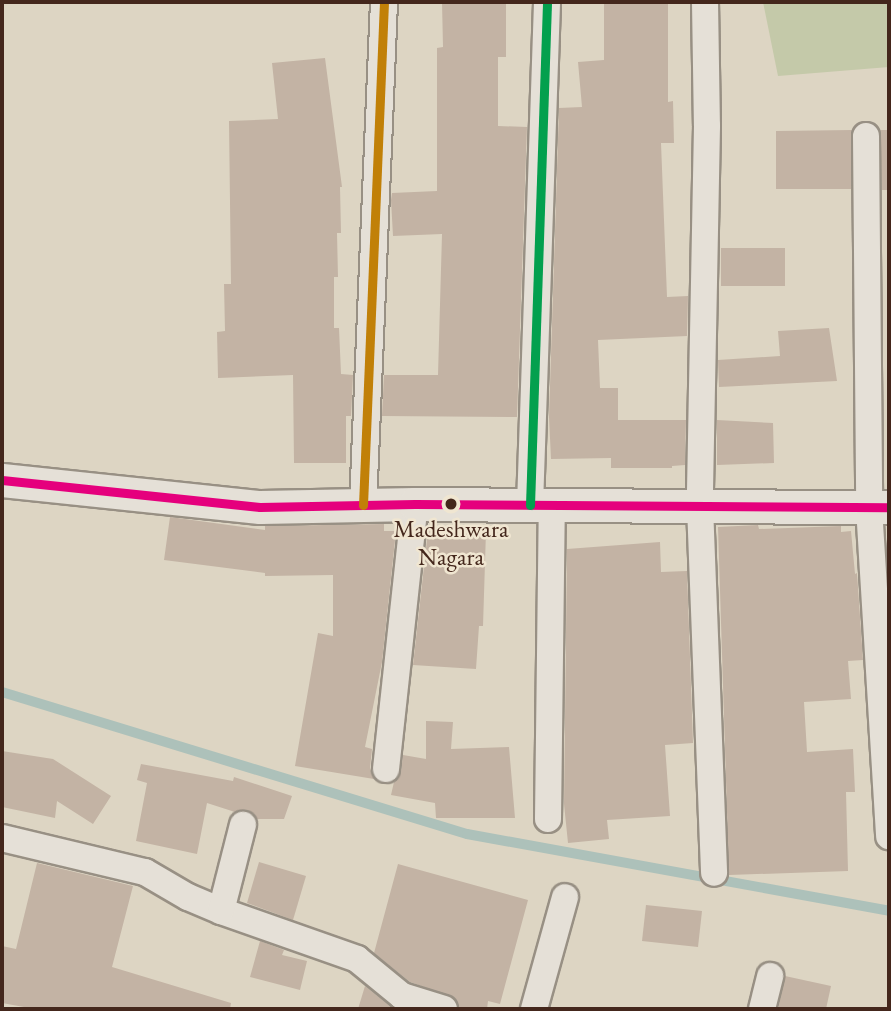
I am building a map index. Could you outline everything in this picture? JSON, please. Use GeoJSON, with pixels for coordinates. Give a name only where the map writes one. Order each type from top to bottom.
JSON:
{"type":"FeatureCollection","features":[{"type":"Feature","properties":{"kind":"street"},"geometry":{"type":"LineString","coordinates":[[363,505],[384,2]]}},
{"type":"Feature","properties":{"kind":"street"},"geometry":{"type":"LineString","coordinates":[[547,2],[541,505],[548,819]]}},
{"type":"Feature","properties":{"kind":"street"},"geometry":{"type":"LineString","coordinates":[[705,2],[707,126],[700,506],[714,873]]}},
{"type":"Feature","properties":{"kind":"street"},"geometry":{"type":"LineString","coordinates":[[866,136],[889,836]]}},
{"type":"Feature","properties":{"kind":"street"},"geometry":{"type":"LineString","coordinates":[[2,480],[225,506],[415,504],[879,507]]}},
{"type":"Feature","properties":{"kind":"street"},"geometry":{"type":"LineString","coordinates":[[386,769],[415,504]]}},
{"type":"Feature","properties":{"kind":"street"},"geometry":{"type":"LineString","coordinates":[[221,911],[243,825]]}},
{"type":"Feature","properties":{"kind":"street"},"geometry":{"type":"LineString","coordinates":[[2,838],[145,872],[188,897],[221,911],[357,959],[402,996],[444,1009]]}},
{"type":"Feature","properties":{"kind":"street"},"geometry":{"type":"LineString","coordinates":[[534,1009],[565,897]]}},
{"type":"Feature","properties":{"kind":"street"},"geometry":{"type":"LineString","coordinates":[[762,1009],[770,976]]}},
{"type":"Feature","properties":{"kind":"green space"},"geometry":{"type":"Polygon","coordinates":[[[763,2],[889,2],[889,67],[778,76],[763,2]]]}},
{"type":"Feature","properties":{"kind":"building"},"geometry":{"type":"Polygon","coordinates":[[[442,2],[506,2],[506,57],[498,57],[498,126],[527,127],[517,417],[382,416],[384,375],[438,375],[442,234],[393,236],[391,200],[392,193],[437,191],[437,48],[443,47],[442,2]]]}},
{"type":"Feature","properties":{"kind":"building"},"geometry":{"type":"Polygon","coordinates":[[[604,2],[668,2],[668,102],[673,101],[674,143],[661,143],[667,297],[688,296],[687,336],[598,340],[600,388],[618,388],[618,420],[686,420],[685,465],[672,468],[611,468],[611,458],[551,459],[549,417],[559,108],[582,107],[578,62],[604,60],[604,2]]]}},
{"type":"Feature","properties":{"kind":"building"},"geometry":{"type":"Polygon","coordinates":[[[325,58],[342,187],[341,233],[337,233],[338,277],[334,277],[334,328],[339,328],[341,374],[353,375],[351,416],[346,416],[346,463],[294,463],[293,375],[218,378],[217,332],[225,331],[224,284],[231,284],[229,121],[278,119],[272,63],[325,58]]]}},
{"type":"Feature","properties":{"kind":"building"},"geometry":{"type":"Polygon","coordinates":[[[852,130],[851,189],[776,189],[776,131],[852,130]]]}},
{"type":"Feature","properties":{"kind":"building"},"geometry":{"type":"Polygon","coordinates":[[[880,130],[889,130],[889,190],[882,190],[880,130]]]}},
{"type":"Feature","properties":{"kind":"building"},"geometry":{"type":"Polygon","coordinates":[[[721,248],[785,248],[785,286],[721,286],[721,248]]]}},
{"type":"Feature","properties":{"kind":"building"},"geometry":{"type":"Polygon","coordinates":[[[829,328],[837,381],[719,387],[718,360],[780,356],[778,331],[829,328]]]}},
{"type":"Feature","properties":{"kind":"building"},"geometry":{"type":"Polygon","coordinates":[[[717,420],[773,423],[774,463],[717,465],[717,420]]]}},
{"type":"Feature","properties":{"kind":"building"},"geometry":{"type":"Polygon","coordinates":[[[170,517],[265,530],[265,526],[384,524],[384,531],[396,531],[382,662],[365,747],[372,749],[370,768],[374,779],[295,766],[318,633],[333,636],[333,575],[265,576],[265,573],[164,560],[170,517]]]}},
{"type":"Feature","properties":{"kind":"building"},"geometry":{"type":"Polygon","coordinates":[[[758,525],[759,529],[841,526],[841,532],[851,531],[863,660],[848,661],[851,699],[804,702],[807,752],[853,749],[855,792],[846,792],[848,871],[729,875],[718,527],[758,525]]]}},
{"type":"Feature","properties":{"kind":"building"},"geometry":{"type":"Polygon","coordinates":[[[428,531],[486,531],[483,626],[479,626],[476,669],[413,665],[428,531]]]}},
{"type":"Feature","properties":{"kind":"building"},"geometry":{"type":"Polygon","coordinates":[[[660,542],[661,572],[687,571],[693,743],[665,745],[670,816],[607,820],[609,839],[568,843],[564,804],[567,549],[660,542]]]}},
{"type":"Feature","properties":{"kind":"building"},"geometry":{"type":"Polygon","coordinates":[[[426,721],[453,722],[451,749],[509,747],[515,818],[436,818],[435,803],[391,795],[394,782],[401,771],[403,755],[426,759],[426,721]]]}},
{"type":"Feature","properties":{"kind":"building"},"geometry":{"type":"Polygon","coordinates":[[[2,751],[53,759],[111,796],[93,824],[57,801],[55,818],[2,807],[2,751]]]}},
{"type":"Feature","properties":{"kind":"building"},"geometry":{"type":"Polygon","coordinates":[[[141,764],[233,781],[234,777],[292,796],[284,819],[257,819],[248,810],[235,812],[207,803],[197,854],[136,841],[147,783],[137,780],[141,764]]]}},
{"type":"Feature","properties":{"kind":"building"},"geometry":{"type":"Polygon","coordinates":[[[259,862],[306,876],[293,920],[247,903],[259,862]]]}},
{"type":"Feature","properties":{"kind":"building"},"geometry":{"type":"Polygon","coordinates":[[[37,863],[133,886],[112,967],[231,1003],[230,1009],[35,1009],[2,1003],[2,946],[16,949],[37,863]]]}},
{"type":"Feature","properties":{"kind":"building"},"geometry":{"type":"Polygon","coordinates":[[[398,864],[528,900],[500,1004],[488,1001],[487,1009],[459,1009],[455,998],[410,982],[374,953],[398,864]]]}},
{"type":"Feature","properties":{"kind":"building"},"geometry":{"type":"Polygon","coordinates":[[[646,905],[702,911],[698,947],[642,941],[646,905]]]}},
{"type":"Feature","properties":{"kind":"building"},"geometry":{"type":"Polygon","coordinates":[[[260,941],[284,950],[282,955],[307,961],[300,990],[250,977],[260,941]]]}},
{"type":"Feature","properties":{"kind":"building"},"geometry":{"type":"Polygon","coordinates":[[[785,976],[831,986],[826,1009],[778,1009],[785,976]]]}},
{"type":"Feature","properties":{"kind":"building"},"geometry":{"type":"Polygon","coordinates":[[[365,986],[392,1008],[394,1009],[358,1009],[365,986]]]}},
{"type":"Feature","properties":{"kind":"waterway"},"geometry":{"type":"LineString","coordinates":[[2,692],[467,834],[889,911]]}},
{"type":"Feature","properties":{"kind":"transit line"},"geometry":{"type":"LineString","coordinates":[[363,505],[384,2]]}},
{"type":"Feature","properties":{"kind":"transit line"},"geometry":{"type":"LineString","coordinates":[[530,505],[547,2]]}},
{"type":"Feature","properties":{"kind":"transit line"},"geometry":{"type":"LineString","coordinates":[[2,480],[260,507],[415,504],[889,507]]}},
{"type":"Feature","properties":{"kind":"place","name":"Madeshwara Nagara"},"geometry":{"type":"Point","coordinates":[451,504]}}]}
